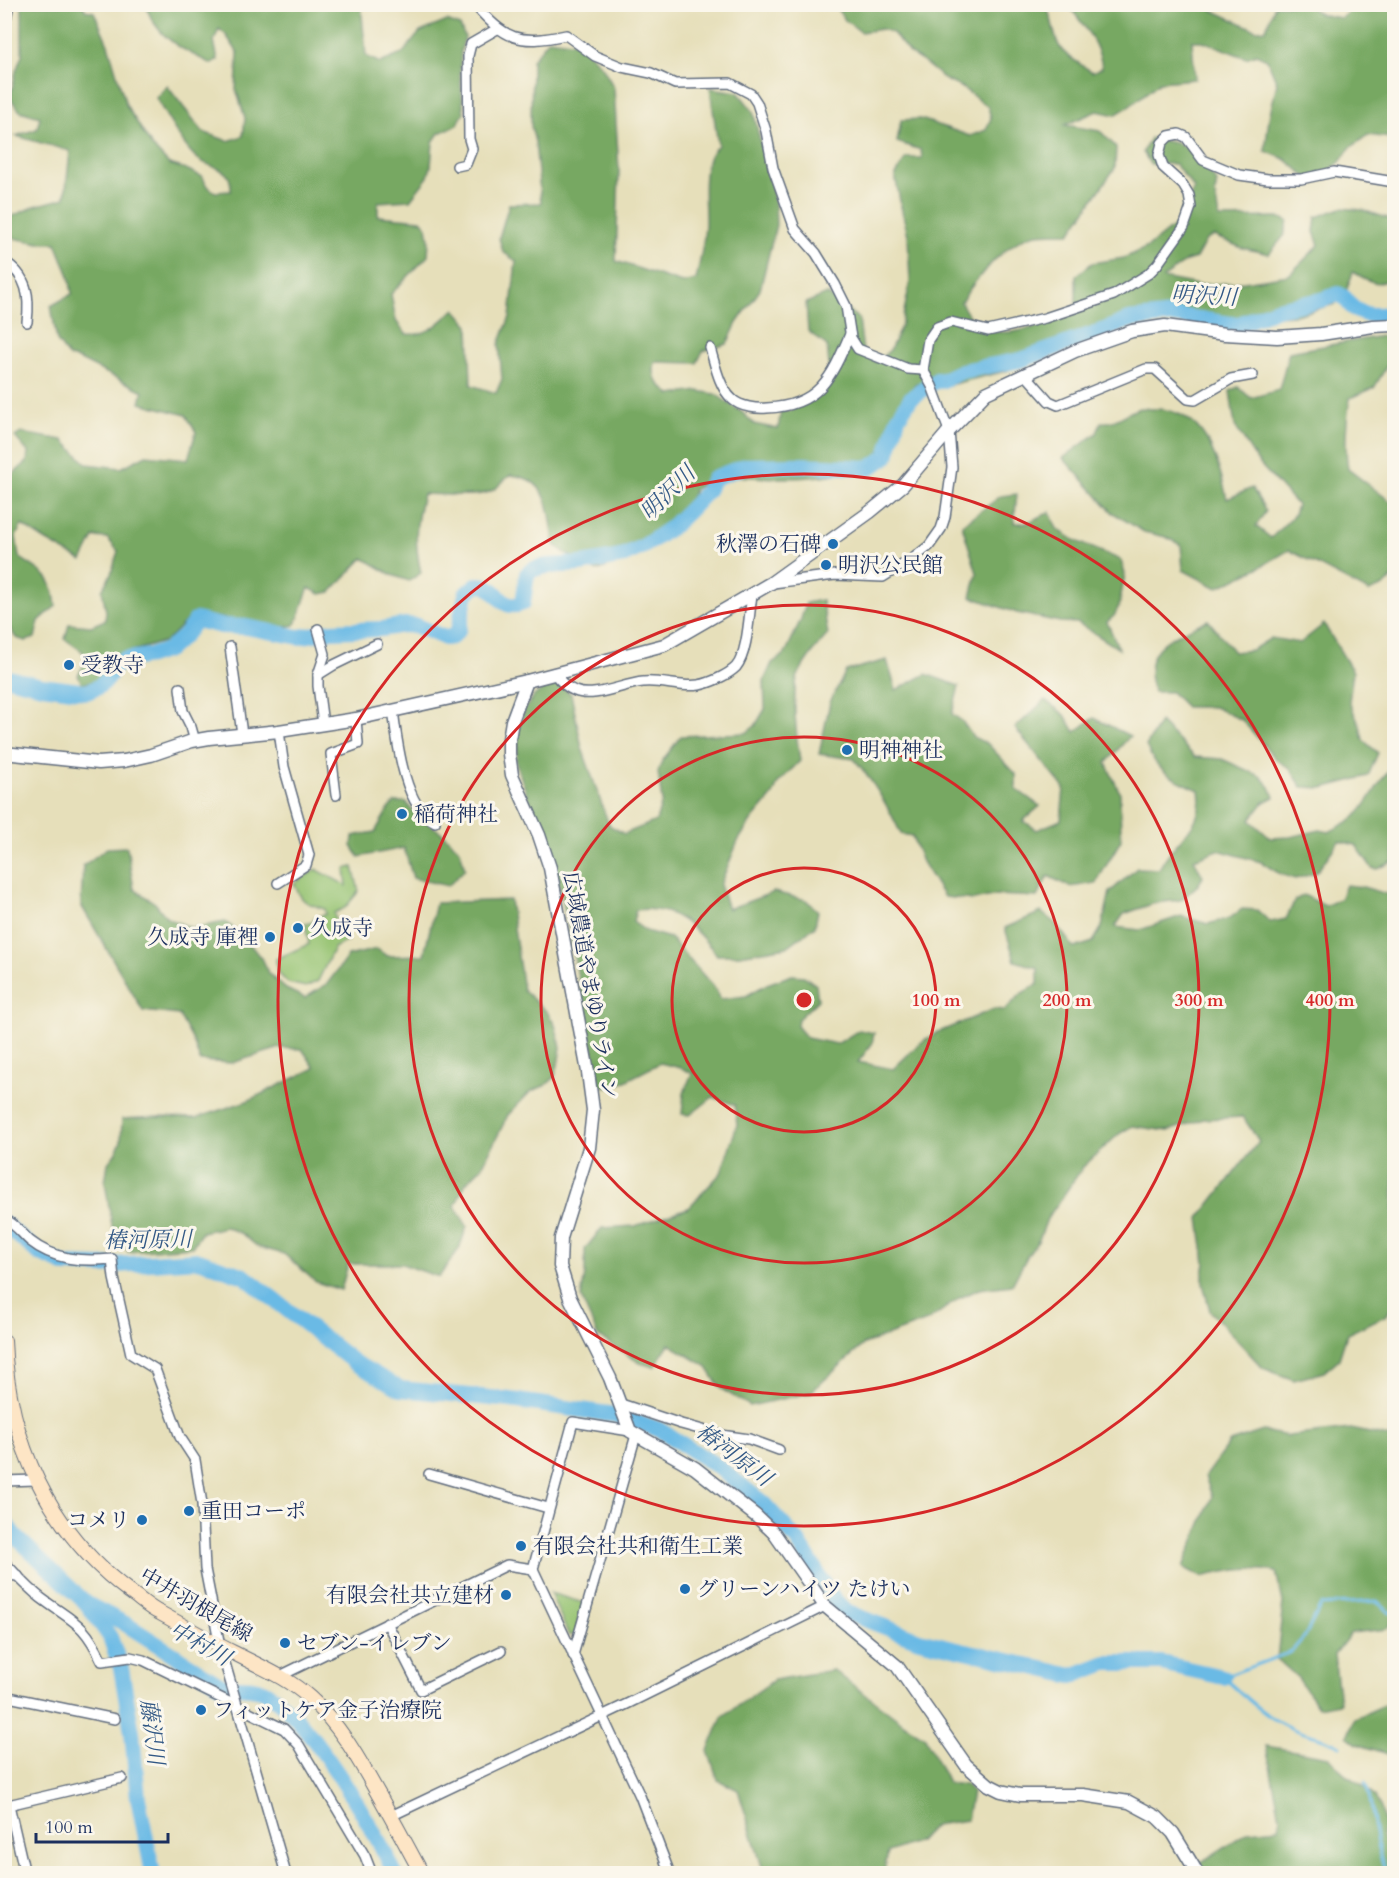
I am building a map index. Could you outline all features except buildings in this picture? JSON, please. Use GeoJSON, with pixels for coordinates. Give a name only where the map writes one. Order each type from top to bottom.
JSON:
{"type":"FeatureCollection","features":[{"type":"Feature","properties":{"kind":"main road"},"geometry":{"type":"LineString","coordinates":[[4,19],[7,4]]}},
{"type":"Feature","properties":{"kind":"main road","name":"中井羽根尾線"},"geometry":{"type":"LineString","coordinates":[[4,1341],[12,1412],[36,1480],[66,1530],[115,1581],[156,1611],[280,1676],[309,1697],[336,1724],[354,1750],[422,1874]]}},
{"type":"Feature","properties":{"kind":"street"},"geometry":{"type":"LineString","coordinates":[[474,4],[488,22],[519,40],[544,40],[566,35],[595,56],[622,67],[651,73],[675,84],[730,83],[751,94],[758,103],[773,168],[795,228],[816,253],[835,284],[846,306],[850,334],[858,349],[908,369],[923,369]]}},
{"type":"Feature","properties":{"kind":"street"},"geometry":{"type":"LineString","coordinates":[[457,166],[466,165],[472,149],[469,139],[468,56],[471,44],[497,29]]}},
{"type":"Feature","properties":{"kind":"street"},"geometry":{"type":"LineString","coordinates":[[771,583],[835,575],[883,577],[929,546],[941,529],[945,517],[952,467],[949,431],[923,369],[928,340],[937,327],[951,322],[988,331],[1045,318],[1114,295],[1148,274],[1184,227],[1191,207],[1189,195],[1183,185],[1163,167],[1159,155],[1162,143],[1169,135],[1179,134],[1186,137],[1203,160],[1239,175],[1268,179],[1301,179],[1334,172],[1395,182]]}},
{"type":"Feature","properties":{"kind":"street"},"geometry":{"type":"LineString","coordinates":[[4,261],[14,267],[26,283],[30,301],[27,322]]}},
{"type":"Feature","properties":{"kind":"street"},"geometry":{"type":"LineString","coordinates":[[4,753],[99,764],[151,755],[195,741],[356,719],[527,681],[664,645],[771,583],[870,512],[903,485],[949,431],[986,393],[1075,351],[1132,331],[1165,326],[1225,334],[1277,337],[1395,325]]}},
{"type":"Feature","properties":{"kind":"street"},"geometry":{"type":"LineString","coordinates":[[710,348],[723,385],[732,399],[744,405],[771,408],[806,400],[820,390],[832,375],[850,334]]}},
{"type":"Feature","properties":{"kind":"street"},"geometry":{"type":"LineString","coordinates":[[1025,374],[1049,401],[1058,405],[1146,369],[1155,369],[1188,399],[1195,400],[1231,379],[1253,375]]}},
{"type":"Feature","properties":{"kind":"street"},"geometry":{"type":"LineString","coordinates":[[554,674],[559,681],[575,692],[592,694],[644,681],[698,685],[728,673],[737,665],[745,644],[752,595]]}},
{"type":"Feature","properties":{"kind":"street"},"geometry":{"type":"LineString","coordinates":[[318,629],[325,654],[318,675],[323,724]]}},
{"type":"Feature","properties":{"kind":"street"},"geometry":{"type":"LineString","coordinates":[[318,675],[334,664],[377,644]]}},
{"type":"Feature","properties":{"kind":"street"},"geometry":{"type":"LineString","coordinates":[[230,647],[242,734]]}},
{"type":"Feature","properties":{"kind":"street","name":"広域農道やまゆりライン"},"geometry":{"type":"LineString","coordinates":[[527,681],[512,721],[509,739],[512,775],[539,835],[550,868],[592,1095],[592,1134],[564,1226],[560,1266],[570,1298],[610,1377],[633,1433]]}},
{"type":"Feature","properties":{"kind":"street"},"geometry":{"type":"LineString","coordinates":[[180,688],[183,711],[195,741]]}},
{"type":"Feature","properties":{"kind":"street"},"geometry":{"type":"LineString","coordinates":[[393,710],[398,748],[412,796],[428,819],[435,822]]}},
{"type":"Feature","properties":{"kind":"street"},"geometry":{"type":"LineString","coordinates":[[336,795],[331,755],[333,752],[358,744],[356,719]]}},
{"type":"Feature","properties":{"kind":"street"},"geometry":{"type":"LineString","coordinates":[[278,883],[306,865],[309,855],[289,785],[279,731]]}},
{"type":"Feature","properties":{"kind":"street"},"geometry":{"type":"LineString","coordinates":[[4,1219],[12,1222],[30,1241],[54,1255],[80,1260],[112,1259],[114,1278],[132,1354],[155,1369],[180,1437],[195,1460],[202,1504],[205,1569],[220,1646],[286,1874]]}},
{"type":"Feature","properties":{"kind":"street"},"geometry":{"type":"LineString","coordinates":[[622,1407],[721,1435],[749,1439],[779,1450]]}},
{"type":"Feature","properties":{"kind":"street"},"geometry":{"type":"LineString","coordinates":[[670,1874],[640,1796],[533,1569],[573,1422],[633,1433],[653,1442],[694,1467],[756,1516],[774,1533],[825,1606],[897,1666],[966,1765],[989,1785],[1001,1791],[1020,1795],[1083,1795],[1129,1802],[1158,1817],[1173,1833],[1198,1874]]}},
{"type":"Feature","properties":{"kind":"street"},"geometry":{"type":"LineString","coordinates":[[573,1655],[633,1433]]}},
{"type":"Feature","properties":{"kind":"street"},"geometry":{"type":"LineString","coordinates":[[429,1474],[549,1508]]}},
{"type":"Feature","properties":{"kind":"street"},"geometry":{"type":"LineString","coordinates":[[4,1481],[36,1480]]}},
{"type":"Feature","properties":{"kind":"street"},"geometry":{"type":"LineString","coordinates":[[4,1562],[40,1597],[81,1625],[102,1661],[130,1657],[143,1660],[284,1729],[299,1745],[365,1856],[372,1874]]}},
{"type":"Feature","properties":{"kind":"street"},"geometry":{"type":"LineString","coordinates":[[280,1676],[507,1565],[533,1569]]}},
{"type":"Feature","properties":{"kind":"street"},"geometry":{"type":"LineString","coordinates":[[4,1575],[18,1576]]}},
{"type":"Feature","properties":{"kind":"street"},"geometry":{"type":"LineString","coordinates":[[391,1816],[825,1606]]}},
{"type":"Feature","properties":{"kind":"street"},"geometry":{"type":"LineString","coordinates":[[387,1623],[421,1690],[501,1651]]}},
{"type":"Feature","properties":{"kind":"street"},"geometry":{"type":"LineString","coordinates":[[4,1696],[115,1719]]}},
{"type":"Feature","properties":{"kind":"street"},"geometry":{"type":"LineString","coordinates":[[25,1874],[7,1806],[122,1778]]}},
{"type":"Feature","properties":{"kind":"green space"},"geometry":{"type":"Polygon","coordinates":[[[22,5],[83,5],[85,10],[94,12],[108,44],[126,105],[151,145],[169,164],[203,177],[206,185],[215,192],[231,191],[229,177],[221,170],[198,159],[187,148],[156,98],[167,86],[203,132],[228,141],[243,136],[245,118],[236,89],[238,53],[219,29],[214,41],[218,60],[212,64],[191,54],[163,34],[150,16],[146,5],[361,5],[366,56],[380,63],[402,54],[420,32],[447,21],[460,26],[465,37],[461,50],[460,74],[464,113],[457,125],[439,133],[433,142],[428,177],[410,200],[378,202],[378,216],[421,220],[427,227],[428,256],[391,294],[396,321],[406,334],[421,333],[433,328],[455,309],[469,325],[471,385],[496,393],[502,379],[499,344],[510,317],[516,261],[503,252],[499,238],[509,204],[541,203],[535,142],[531,126],[532,60],[549,39],[579,43],[603,68],[614,88],[619,171],[616,261],[682,283],[696,280],[704,232],[705,172],[712,153],[718,145],[710,88],[738,92],[753,111],[775,202],[776,225],[760,290],[737,323],[727,344],[703,351],[697,363],[655,362],[654,373],[657,381],[671,395],[698,391],[715,394],[743,413],[754,424],[778,429],[781,410],[790,411],[831,385],[827,346],[808,331],[806,303],[827,294],[859,319],[863,351],[876,362],[890,350],[901,326],[910,283],[908,235],[895,176],[906,158],[922,158],[921,150],[897,142],[901,120],[921,119],[970,136],[986,130],[991,118],[988,107],[909,53],[893,33],[882,29],[861,32],[845,20],[834,5],[1045,5],[1061,49],[1092,72],[1102,68],[1101,59],[1090,34],[1068,5],[1204,5],[1256,30],[1266,29],[1275,5],[1309,5],[1319,14],[1341,18],[1355,5],[1394,5],[1394,136],[1390,138],[1368,135],[1350,148],[1340,162],[1314,183],[1285,159],[1265,151],[1277,83],[1267,59],[1256,54],[1246,58],[1203,41],[1192,41],[1195,79],[1160,82],[1115,115],[1097,111],[1065,125],[1100,131],[1116,147],[1115,168],[1070,233],[1037,234],[1015,243],[984,271],[961,302],[971,318],[983,327],[997,332],[1028,329],[1076,313],[1076,276],[1092,263],[1124,258],[1148,247],[1179,222],[1194,188],[1175,164],[1150,164],[1143,152],[1150,138],[1176,143],[1189,149],[1217,182],[1215,193],[1219,218],[1278,217],[1288,221],[1284,236],[1269,254],[1242,248],[1214,236],[1206,240],[1196,258],[1186,261],[1163,278],[1198,285],[1244,282],[1289,275],[1319,245],[1314,232],[1316,217],[1341,208],[1362,210],[1394,220],[1394,278],[1378,283],[1353,272],[1347,289],[1335,304],[1296,315],[1272,316],[1236,329],[1170,321],[1134,325],[1055,351],[1006,371],[941,387],[915,384],[880,452],[861,466],[843,472],[798,478],[713,474],[694,490],[677,529],[643,553],[597,571],[568,555],[554,544],[551,517],[546,500],[536,485],[527,479],[511,475],[487,493],[423,494],[416,533],[421,573],[409,581],[392,575],[363,558],[331,592],[320,594],[309,588],[295,625],[283,627],[193,614],[166,641],[120,655],[97,681],[82,684],[78,675],[86,661],[83,652],[65,639],[69,624],[91,626],[105,620],[106,611],[102,590],[111,574],[118,551],[107,538],[94,537],[82,561],[22,525],[16,536],[19,557],[35,567],[49,581],[56,606],[39,621],[35,638],[26,641],[16,638],[5,621],[4,482],[27,462],[28,452],[15,437],[21,433],[63,440],[87,464],[121,468],[146,455],[188,459],[196,432],[186,415],[140,403],[143,391],[78,359],[69,357],[57,341],[51,306],[72,294],[69,276],[56,243],[39,243],[7,237],[8,218],[35,206],[65,198],[70,151],[16,136],[37,129],[40,117],[20,111],[10,98],[22,55],[22,5]]]}},
{"type":"Feature","properties":{"kind":"green space"},"geometry":{"type":"Polygon","coordinates":[[[1394,334],[1394,354],[1374,388],[1350,398],[1347,425],[1348,469],[1394,504],[1394,576],[1386,585],[1369,592],[1289,550],[1217,588],[1183,570],[1181,545],[1166,537],[1144,532],[1113,513],[1063,458],[1097,433],[1101,422],[1116,420],[1140,408],[1172,411],[1197,427],[1206,439],[1219,468],[1227,499],[1252,488],[1266,511],[1256,526],[1271,538],[1294,515],[1297,505],[1258,462],[1235,426],[1230,391],[1238,387],[1251,398],[1279,390],[1289,352],[1394,334]]]}},
{"type":"Feature","properties":{"kind":"green space"},"geometry":{"type":"Polygon","coordinates":[[[1017,494],[1014,523],[1027,523],[1050,512],[1057,529],[1074,540],[1121,560],[1125,574],[1119,606],[1114,616],[1107,622],[1119,649],[1078,623],[1060,622],[1017,613],[971,597],[977,573],[962,525],[1001,496],[1017,494]]]}},
{"type":"Feature","properties":{"kind":"green space"},"geometry":{"type":"Polygon","coordinates":[[[822,600],[828,634],[804,665],[796,684],[795,718],[800,761],[778,783],[773,795],[738,841],[720,885],[728,909],[774,892],[806,900],[818,911],[815,926],[787,947],[740,955],[717,955],[692,927],[673,914],[650,909],[636,910],[633,922],[646,931],[670,938],[713,986],[721,999],[746,996],[767,984],[792,975],[804,976],[816,985],[818,1000],[798,1019],[797,1026],[807,1038],[837,1044],[859,1030],[874,1033],[872,1044],[858,1062],[893,1069],[919,1044],[934,1034],[994,1009],[1005,1010],[1022,993],[1038,984],[1038,968],[1015,961],[1005,928],[1041,912],[1056,924],[1074,948],[1093,942],[1102,927],[1110,892],[1137,868],[1159,869],[1193,824],[1200,804],[1199,790],[1167,774],[1156,763],[1146,746],[1160,722],[1195,757],[1222,759],[1260,776],[1270,787],[1274,797],[1264,802],[1250,820],[1270,838],[1290,837],[1320,830],[1329,832],[1344,824],[1362,809],[1384,776],[1394,767],[1394,861],[1378,869],[1372,868],[1356,845],[1339,841],[1316,873],[1295,879],[1280,874],[1261,862],[1218,850],[1194,859],[1203,877],[1198,885],[1181,900],[1155,903],[1124,914],[1115,927],[1140,930],[1181,916],[1208,924],[1230,918],[1242,909],[1257,910],[1270,922],[1286,919],[1295,900],[1304,895],[1325,906],[1340,899],[1346,885],[1363,887],[1394,896],[1394,1306],[1385,1316],[1347,1334],[1339,1359],[1324,1372],[1294,1380],[1263,1368],[1210,1311],[1203,1284],[1205,1263],[1199,1218],[1259,1141],[1243,1117],[1204,1119],[1168,1131],[1132,1126],[1119,1134],[1083,1167],[1047,1219],[1039,1240],[1012,1285],[979,1289],[960,1298],[927,1321],[864,1344],[810,1393],[750,1406],[721,1389],[706,1366],[669,1344],[654,1367],[640,1363],[598,1336],[581,1298],[585,1274],[585,1249],[602,1228],[635,1226],[688,1208],[721,1173],[737,1125],[735,1105],[713,1097],[690,1115],[682,1114],[684,1093],[692,1073],[660,1063],[614,1087],[600,1086],[561,892],[516,763],[519,727],[524,710],[534,696],[548,685],[560,685],[571,694],[582,748],[609,825],[624,834],[656,821],[662,801],[658,772],[662,761],[681,736],[746,733],[755,726],[765,709],[764,681],[772,663],[785,654],[806,603],[822,600]]]}},
{"type":"Feature","properties":{"kind":"green space"},"geometry":{"type":"Polygon","coordinates":[[[1208,620],[1234,652],[1252,650],[1271,638],[1300,643],[1324,624],[1353,672],[1349,702],[1360,725],[1363,740],[1378,753],[1368,776],[1323,788],[1302,787],[1291,770],[1276,759],[1242,720],[1214,707],[1186,707],[1171,692],[1154,692],[1150,676],[1155,653],[1171,638],[1208,620]]]}},
{"type":"Feature","properties":{"kind":"green space"},"geometry":{"type":"Polygon","coordinates":[[[887,660],[896,690],[926,674],[959,686],[952,714],[962,721],[973,737],[988,744],[1016,774],[1016,789],[1040,806],[1023,821],[1037,830],[1061,820],[1064,788],[1015,728],[1045,700],[1065,715],[1075,732],[1094,718],[1130,736],[1106,763],[1120,793],[1121,840],[1096,883],[1070,887],[1048,876],[1037,897],[997,895],[974,900],[944,897],[922,862],[912,836],[901,834],[880,795],[854,759],[819,754],[830,702],[846,671],[887,660]]]}},
{"type":"Feature","properties":{"kind":"green space"},"geometry":{"type":"Polygon","coordinates":[[[395,802],[406,802],[417,816],[441,832],[460,850],[465,869],[448,886],[413,878],[404,848],[359,857],[352,846],[353,836],[375,832],[395,802]]]}},
{"type":"Feature","properties":{"kind":"green space"},"geometry":{"type":"Polygon","coordinates":[[[127,847],[134,889],[155,903],[167,918],[192,928],[225,922],[242,934],[264,962],[268,973],[286,989],[305,998],[327,984],[348,956],[377,949],[387,956],[424,955],[436,903],[510,900],[523,990],[547,1012],[555,1025],[561,1047],[558,1065],[554,1078],[546,1085],[530,1092],[508,1115],[482,1167],[466,1183],[455,1206],[467,1226],[459,1249],[439,1277],[402,1264],[348,1264],[341,1290],[316,1282],[284,1254],[258,1247],[242,1234],[226,1227],[202,1232],[192,1247],[128,1252],[112,1226],[105,1182],[108,1163],[121,1141],[122,1119],[196,1118],[247,1101],[315,1068],[302,1049],[280,1048],[232,1063],[200,1061],[193,1041],[179,1015],[143,1011],[81,905],[83,866],[107,848],[127,847]]]}},
{"type":"Feature","properties":{"kind":"green space"},"geometry":{"type":"Polygon","coordinates":[[[353,867],[359,891],[345,908],[334,913],[347,941],[334,948],[318,981],[306,987],[288,983],[277,972],[276,959],[309,944],[305,924],[314,922],[314,918],[326,914],[325,909],[302,898],[294,883],[316,869],[347,886],[345,869],[353,867]]]}},
{"type":"Feature","properties":{"kind":"green space"},"geometry":{"type":"Polygon","coordinates":[[[1351,1429],[1394,1438],[1394,1620],[1387,1629],[1351,1633],[1334,1655],[1340,1703],[1318,1707],[1298,1678],[1277,1659],[1283,1602],[1276,1572],[1247,1569],[1201,1577],[1183,1567],[1212,1497],[1205,1476],[1230,1442],[1263,1431],[1288,1436],[1351,1429]]]}},
{"type":"Feature","properties":{"kind":"green space"},"geometry":{"type":"Polygon","coordinates":[[[550,1593],[584,1603],[575,1634],[569,1636],[550,1593]]]}},
{"type":"Feature","properties":{"kind":"green space"},"geometry":{"type":"Polygon","coordinates":[[[833,1670],[925,1737],[948,1783],[966,1785],[972,1792],[967,1820],[934,1825],[919,1841],[888,1852],[884,1873],[764,1873],[738,1790],[718,1780],[708,1751],[722,1717],[774,1680],[833,1670]]]}},
{"type":"Feature","properties":{"kind":"green space"},"geometry":{"type":"Polygon","coordinates":[[[1394,1701],[1394,1756],[1357,1744],[1347,1736],[1355,1718],[1394,1701]]]}},
{"type":"Feature","properties":{"kind":"green space"},"geometry":{"type":"Polygon","coordinates":[[[1266,1746],[1329,1757],[1344,1774],[1362,1785],[1375,1797],[1381,1808],[1384,1823],[1382,1836],[1394,1865],[1394,1874],[1183,1874],[1249,1831],[1278,1828],[1280,1817],[1266,1746]]]}},
{"type":"Feature","properties":{"kind":"waterway","name":"明沢川"},"geometry":{"type":"LineString","coordinates":[[4,677],[42,686],[87,692],[107,680],[112,669],[123,660],[150,656],[168,650],[184,636],[196,620],[221,626],[246,627],[299,637],[331,631],[382,629],[404,625],[417,626],[445,638],[452,637],[458,631],[466,594],[476,585],[491,589],[510,605],[523,603],[527,574],[534,569],[620,557],[644,546],[672,527],[706,492],[714,478],[745,466],[800,465],[870,468],[887,456],[898,418],[911,398],[937,380],[941,381],[962,371],[1021,360],[1129,320],[1173,315],[1237,325],[1277,309],[1322,300],[1338,294],[1361,313],[1378,315],[1394,313]]}},
{"type":"Feature","properties":{"kind":"waterway","name":"椿河原川"},"geometry":{"type":"LineString","coordinates":[[4,1224],[40,1254],[66,1265],[100,1266],[199,1260],[244,1276],[355,1363],[401,1389],[510,1400],[616,1415],[658,1429],[717,1466],[763,1503],[797,1540],[832,1597],[846,1612],[919,1640],[1072,1676],[1106,1663],[1161,1663],[1223,1677]]}},
{"type":"Feature","properties":{"kind":"waterway","name":"中村川"},"geometry":{"type":"LineString","coordinates":[[4,1521],[14,1535],[87,1604],[124,1623],[221,1685],[259,1690],[282,1704],[300,1723],[338,1774],[386,1854],[395,1874]]}},
{"type":"Feature","properties":{"kind":"waterway","name":"椿河原川"},"geometry":{"type":"LineString","coordinates":[[1340,1746],[1297,1731],[1272,1718],[1223,1677],[1291,1652],[1305,1636],[1321,1605],[1377,1601],[1390,1613],[1394,1611]]}},
{"type":"Feature","properties":{"kind":"waterway","name":"藤沢川"},"geometry":{"type":"LineString","coordinates":[[89,1607],[110,1637],[121,1668],[132,1732],[138,1798],[153,1874]]}},
{"type":"Feature","properties":{"kind":"waterway"},"geometry":{"type":"LineString","coordinates":[[1365,1783],[1379,1852],[1388,1874]]}},
{"type":"Feature","properties":{"kind":"place","name":"秋澤の石碑"},"geometry":{"type":"Point","coordinates":[833,544]}},
{"type":"Feature","properties":{"kind":"place","name":"明沢公民館"},"geometry":{"type":"Point","coordinates":[826,565]}},
{"type":"Feature","properties":{"kind":"place","name":"受教寺"},"geometry":{"type":"Point","coordinates":[69,665]}},
{"type":"Feature","properties":{"kind":"place","name":"明神神社"},"geometry":{"type":"Point","coordinates":[847,750]}},
{"type":"Feature","properties":{"kind":"place","name":"稲荷神社"},"geometry":{"type":"Point","coordinates":[402,814]}},
{"type":"Feature","properties":{"kind":"place","name":"久成寺"},"geometry":{"type":"Point","coordinates":[298,928]}},
{"type":"Feature","properties":{"kind":"place","name":"久成寺 庫裡"},"geometry":{"type":"Point","coordinates":[270,937]}},
{"type":"Feature","properties":{"kind":"place","name":"重田コーポ"},"geometry":{"type":"Point","coordinates":[189,1511]}},
{"type":"Feature","properties":{"kind":"place","name":"コメリ"},"geometry":{"type":"Point","coordinates":[142,1520]}},
{"type":"Feature","properties":{"kind":"place","name":"有限会社共和衛生工業"},"geometry":{"type":"Point","coordinates":[521,1546]}},
{"type":"Feature","properties":{"kind":"place","name":"グリーンハイツ たけい"},"geometry":{"type":"Point","coordinates":[685,1589]}},
{"type":"Feature","properties":{"kind":"place","name":"有限会社共立建材"},"geometry":{"type":"Point","coordinates":[506,1595]}},
{"type":"Feature","properties":{"kind":"place","name":"セブン-イレブン"},"geometry":{"type":"Point","coordinates":[285,1643]}},
{"type":"Feature","properties":{"kind":"place","name":"フィットケア金子治療院"},"geometry":{"type":"Point","coordinates":[201,1710]}}]}
